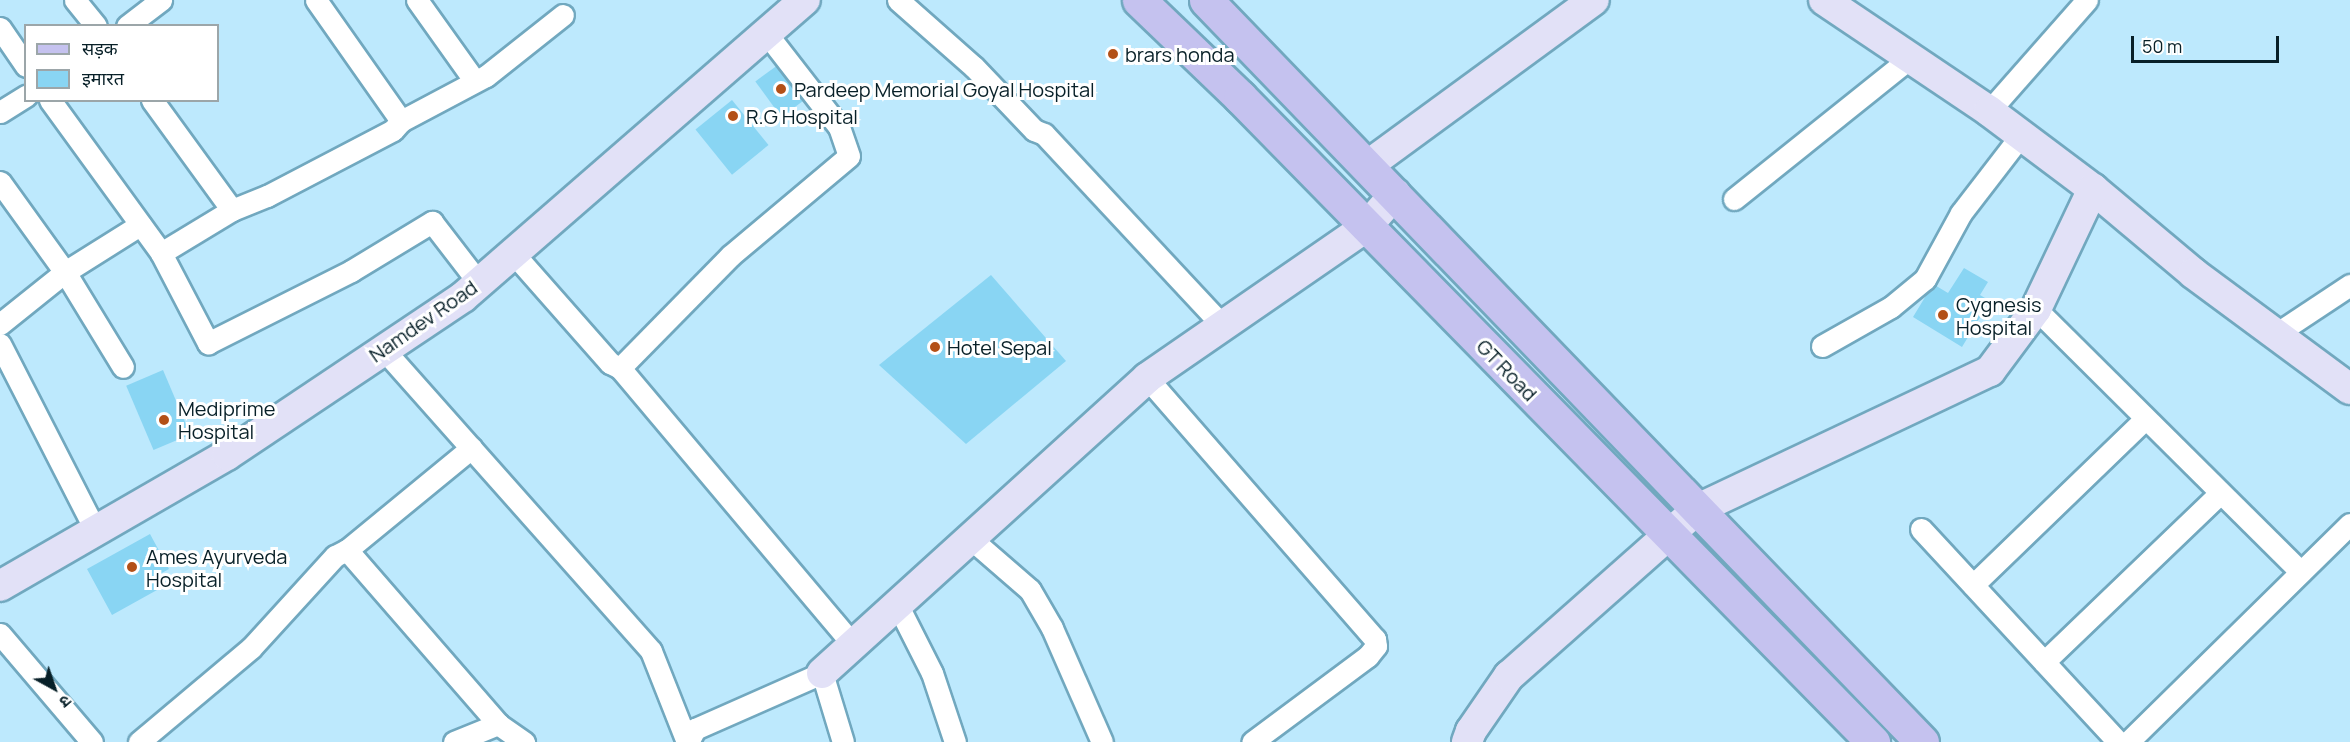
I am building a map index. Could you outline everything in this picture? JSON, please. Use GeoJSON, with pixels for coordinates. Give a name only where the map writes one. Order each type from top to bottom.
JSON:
{"type":"FeatureCollection","features":[{"type":"Feature","properties":{"kind":"main road","name":"GT Road"},"geometry":{"type":"LineString","coordinates":[[1139,0],[1366,226],[1874,742]]}},
{"type":"Feature","properties":{"kind":"main road","name":"GT Road"},"geometry":{"type":"LineString","coordinates":[[1206,0],[1922,742]]}},
{"type":"Feature","properties":{"kind":"street"},"geometry":{"type":"LineString","coordinates":[[75,0],[94,24]]}},
{"type":"Feature","properties":{"kind":"street"},"geometry":{"type":"LineString","coordinates":[[130,24],[161,0]]}},
{"type":"Feature","properties":{"kind":"street"},"geometry":{"type":"LineString","coordinates":[[316,0],[401,121]]}},
{"type":"Feature","properties":{"kind":"street"},"geometry":{"type":"LineString","coordinates":[[417,0],[474,80]]}},
{"type":"Feature","properties":{"kind":"street","name":"Namdev Road"},"geometry":{"type":"LineString","coordinates":[[0,586],[227,455],[479,283],[805,0]]}},
{"type":"Feature","properties":{"kind":"street"},"geometry":{"type":"LineString","coordinates":[[898,0],[974,68],[1034,130],[1044,134],[1222,326]]}},
{"type":"Feature","properties":{"kind":"street"},"geometry":{"type":"LineString","coordinates":[[1367,166],[1594,0]]}},
{"type":"Feature","properties":{"kind":"street"},"geometry":{"type":"LineString","coordinates":[[1824,0],[1989,111],[2093,189],[2193,273],[2350,389]]}},
{"type":"Feature","properties":{"kind":"street"},"geometry":{"type":"LineString","coordinates":[[1989,111],[2087,0]]}},
{"type":"Feature","properties":{"kind":"street"},"geometry":{"type":"LineString","coordinates":[[161,254],[232,210],[267,196],[393,130],[401,121],[486,75],[563,15]]}},
{"type":"Feature","properties":{"kind":"street"},"geometry":{"type":"LineString","coordinates":[[0,28],[24,63]]}},
{"type":"Feature","properties":{"kind":"street"},"geometry":{"type":"LineString","coordinates":[[620,368],[730,256],[849,156],[839,127],[766,33]]}},
{"type":"Feature","properties":{"kind":"street"},"geometry":{"type":"LineString","coordinates":[[1734,199],[1910,58]]}},
{"type":"Feature","properties":{"kind":"street"},"geometry":{"type":"LineString","coordinates":[[0,112],[24,97]]}},
{"type":"Feature","properties":{"kind":"street"},"geometry":{"type":"LineString","coordinates":[[51,102],[161,254],[208,343],[351,271],[432,222],[479,283]]}},
{"type":"Feature","properties":{"kind":"street"},"geometry":{"type":"LineString","coordinates":[[153,102],[232,210]]}},
{"type":"Feature","properties":{"kind":"street"},"geometry":{"type":"LineString","coordinates":[[1822,346],[1891,307],[1925,279],[1961,213],[2021,135]]}},
{"type":"Feature","properties":{"kind":"street"},"geometry":{"type":"LineString","coordinates":[[0,182],[65,272],[123,367]]}},
{"type":"Feature","properties":{"kind":"street"},"geometry":{"type":"LineString","coordinates":[[1467,742],[1471,731],[1509,676],[1698,509],[1990,371],[2036,309],[2093,189]]}},
{"type":"Feature","properties":{"kind":"street"},"geometry":{"type":"LineString","coordinates":[[687,742],[695,729],[822,673],[1147,378],[1366,226],[1395,194]]}},
{"type":"Feature","properties":{"kind":"street"},"geometry":{"type":"LineString","coordinates":[[0,324],[65,272],[140,225]]}},
{"type":"Feature","properties":{"kind":"street"},"geometry":{"type":"LineString","coordinates":[[513,253],[610,363],[620,368],[853,645]]}},
{"type":"Feature","properties":{"kind":"street"},"geometry":{"type":"LineString","coordinates":[[2276,334],[2350,285]]}},
{"type":"Feature","properties":{"kind":"street"},"geometry":{"type":"LineString","coordinates":[[2036,309],[2301,572]]}},
{"type":"Feature","properties":{"kind":"street"},"geometry":{"type":"LineString","coordinates":[[0,344],[96,532]]}},
{"type":"Feature","properties":{"kind":"street"},"geometry":{"type":"LineString","coordinates":[[384,350],[651,651],[687,742]]}},
{"type":"Feature","properties":{"kind":"street"},"geometry":{"type":"LineString","coordinates":[[1147,378],[1376,639],[1376,646],[1368,656],[1252,742]]}},
{"type":"Feature","properties":{"kind":"street"},"geometry":{"type":"LineString","coordinates":[[1972,585],[2145,419]]}},
{"type":"Feature","properties":{"kind":"street"},"geometry":{"type":"LineString","coordinates":[[139,742],[251,648],[335,556],[346,550],[471,448]]}},
{"type":"Feature","properties":{"kind":"street"},"geometry":{"type":"LineString","coordinates":[[2044,662],[2220,493]]}},
{"type":"Feature","properties":{"kind":"street"},"geometry":{"type":"LineString","coordinates":[[2128,742],[2350,524]]}},
{"type":"Feature","properties":{"kind":"street"},"geometry":{"type":"LineString","coordinates":[[1921,529],[2118,742]]}},
{"type":"Feature","properties":{"kind":"street"},"geometry":{"type":"LineString","coordinates":[[970,538],[1029,590],[1052,628],[1102,742]]}},
{"type":"Feature","properties":{"kind":"street"},"geometry":{"type":"LineString","coordinates":[[346,550],[498,724],[524,742]]}},
{"type":"Feature","properties":{"kind":"street"},"geometry":{"type":"LineString","coordinates":[[897,604],[932,672],[956,742]]}},
{"type":"Feature","properties":{"kind":"street"},"geometry":{"type":"LineString","coordinates":[[0,634],[92,742]]}},
{"type":"Feature","properties":{"kind":"street"},"geometry":{"type":"LineString","coordinates":[[822,673],[843,742]]}},
{"type":"Feature","properties":{"kind":"street"},"geometry":{"type":"LineString","coordinates":[[454,742],[498,724]]}},
{"type":"Feature","properties":{"kind":"building"},"geometry":{"type":"Polygon","coordinates":[[[782,62],[808,98],[781,117],[755,81],[782,62]]]}},
{"type":"Feature","properties":{"kind":"building"},"geometry":{"type":"Polygon","coordinates":[[[732,100],[769,145],[732,175],[695,130],[732,100]]]}},
{"type":"Feature","properties":{"kind":"building"},"geometry":{"type":"Polygon","coordinates":[[[1964,268],[1988,282],[1980,295],[1990,301],[1962,347],[1913,317],[1933,284],[1948,293],[1964,268]]]}},
{"type":"Feature","properties":{"kind":"building"},"geometry":{"type":"Polygon","coordinates":[[[991,275],[1066,361],[966,444],[879,365],[991,275]]]}},
{"type":"Feature","properties":{"kind":"building"},"geometry":{"type":"Polygon","coordinates":[[[163,370],[190,434],[154,450],[126,386],[163,370]]]}},
{"type":"Feature","properties":{"kind":"building"},"geometry":{"type":"Polygon","coordinates":[[[150,534],[169,569],[160,574],[166,585],[112,615],[87,569],[150,534]]]}},
{"type":"Feature","properties":{"kind":"place","name":"brars honda"},"geometry":{"type":"Point","coordinates":[1113,54]}},
{"type":"Feature","properties":{"kind":"place","name":"Pardeep Memorial Goyal Hospital"},"geometry":{"type":"Point","coordinates":[781,89]}},
{"type":"Feature","properties":{"kind":"place","name":"R.G Hospital"},"geometry":{"type":"Point","coordinates":[733,116]}},
{"type":"Feature","properties":{"kind":"place","name":"Cygnesis Hospital"},"geometry":{"type":"Point","coordinates":[1943,315]}},
{"type":"Feature","properties":{"kind":"place","name":"Hotel Sepal"},"geometry":{"type":"Point","coordinates":[935,347]}},
{"type":"Feature","properties":{"kind":"place","name":"Mediprime Hospital"},"geometry":{"type":"Point","coordinates":[164,420]}},
{"type":"Feature","properties":{"kind":"place","name":"Ames Ayurveda Hospital"},"geometry":{"type":"Point","coordinates":[132,567]}}]}
